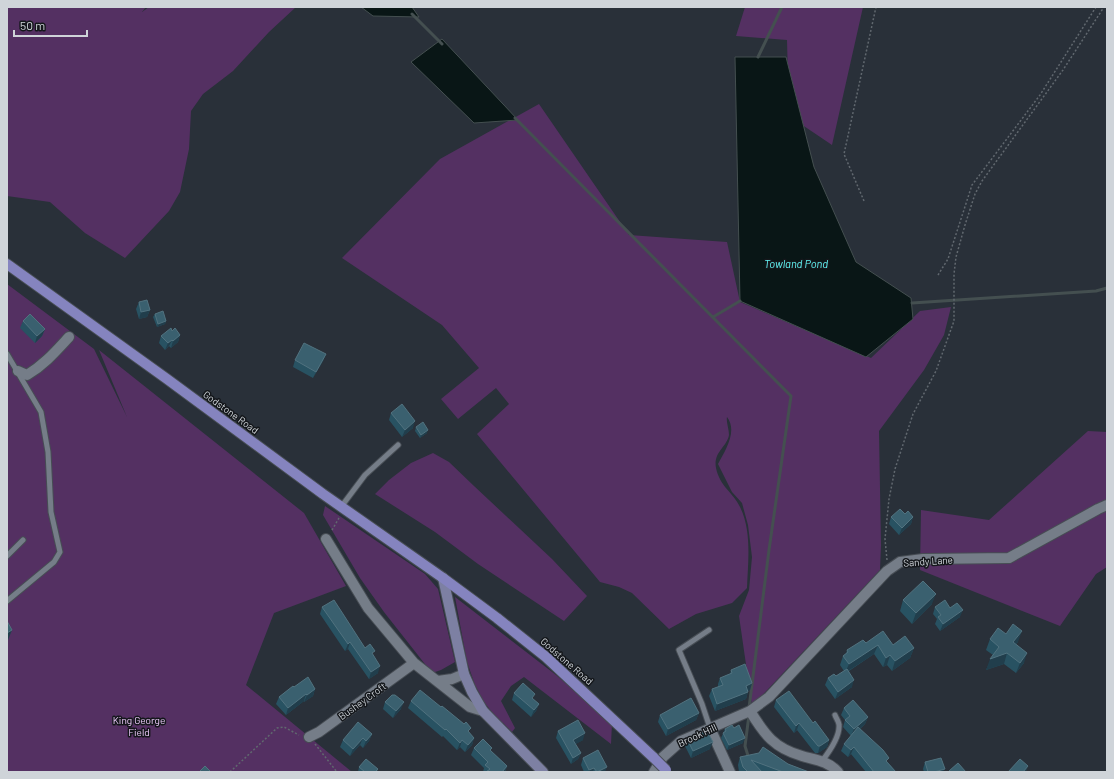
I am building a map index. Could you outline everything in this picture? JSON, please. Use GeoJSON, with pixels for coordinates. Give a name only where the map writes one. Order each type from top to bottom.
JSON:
{"type":"FeatureCollection","features":[{"type":"Feature","properties":{"kind":"main road","name":"Godstone Road"},"geometry":{"type":"LineString","coordinates":[[7,264],[341,507],[497,618],[546,657],[667,771]]}},
{"type":"Feature","properties":{"kind":"street"},"geometry":{"type":"LineString","coordinates":[[18,371],[28,375],[37,369],[53,355],[69,337]]}},
{"type":"Feature","properties":{"kind":"street","name":"Sandy Lane"},"geometry":{"type":"LineString","coordinates":[[746,713],[769,696],[887,571],[900,562],[923,559],[1009,558],[1098,508],[1107,505]]}},
{"type":"Feature","properties":{"kind":"street"},"geometry":{"type":"LineString","coordinates":[[326,539],[368,608],[414,663],[470,708],[483,710]]}},
{"type":"Feature","properties":{"kind":"street"},"geometry":{"type":"LineString","coordinates":[[442,578],[464,674],[472,692],[483,710],[543,772]]}},
{"type":"Feature","properties":{"kind":"street","name":"Bushey Croft"},"geometry":{"type":"LineString","coordinates":[[309,737],[320,732],[414,663]]}},
{"type":"Feature","properties":{"kind":"street"},"geometry":{"type":"LineString","coordinates":[[438,681],[452,680],[464,674]]}},
{"type":"Feature","properties":{"kind":"street"},"geometry":{"type":"LineString","coordinates":[[746,713],[772,742],[787,751],[831,765],[838,772]]}},
{"type":"Feature","properties":{"kind":"street","name":"Brook Hill"},"geometry":{"type":"LineString","coordinates":[[654,772],[663,757],[675,745],[688,737],[746,713]]}},
{"type":"Feature","properties":{"kind":"street"},"geometry":{"type":"LineString","coordinates":[[710,728],[730,772]]}},
{"type":"Feature","properties":{"kind":"lane"},"geometry":{"type":"LineString","coordinates":[[7,354],[41,412],[48,452],[51,512],[60,552],[54,562],[7,602]]}},
{"type":"Feature","properties":{"kind":"lane"},"geometry":{"type":"LineString","coordinates":[[341,507],[365,475],[398,445]]}},
{"type":"Feature","properties":{"kind":"lane"},"geometry":{"type":"LineString","coordinates":[[7,556],[23,540]]}},
{"type":"Feature","properties":{"kind":"lane"},"geometry":{"type":"LineString","coordinates":[[709,630],[684,645],[679,650],[702,704],[710,728]]}},
{"type":"Feature","properties":{"kind":"lane"},"geometry":{"type":"LineString","coordinates":[[822,761],[829,752],[837,735],[839,724],[835,716]]}},
{"type":"Feature","properties":{"kind":"path"},"geometry":{"type":"LineString","coordinates":[[864,201],[844,154],[876,7]]}},
{"type":"Feature","properties":{"kind":"path"},"geometry":{"type":"LineString","coordinates":[[938,275],[948,259],[972,185],[1040,95],[1096,7]]}},
{"type":"Feature","properties":{"kind":"path"},"geometry":{"type":"LineString","coordinates":[[887,571],[885,539],[889,499],[895,469],[913,414],[936,371],[954,321],[954,274],[956,258],[978,187],[1063,70],[1104,7]]}},
{"type":"Feature","properties":{"kind":"path"},"geometry":{"type":"LineString","coordinates":[[326,539],[339,518]]}},
{"type":"Feature","properties":{"kind":"path"},"geometry":{"type":"LineString","coordinates":[[230,772],[277,728],[284,727],[303,737],[309,737],[338,772]]}},
{"type":"Feature","properties":{"kind":"green space"},"geometry":{"type":"Polygon","coordinates":[[[7,7],[146,7],[142,12],[149,7],[296,7],[269,32],[233,71],[203,94],[191,111],[189,149],[180,192],[169,211],[125,258],[85,233],[50,202],[7,196],[7,7]]]}},
{"type":"Feature","properties":{"kind":"green space"},"geometry":{"type":"Polygon","coordinates":[[[745,7],[863,7],[832,145],[789,116],[787,40],[736,36],[745,7]]]}},
{"type":"Feature","properties":{"kind":"green space"},"geometry":{"type":"Polygon","coordinates":[[[539,104],[629,235],[727,242],[740,302],[871,358],[920,311],[951,307],[944,335],[924,370],[879,431],[880,570],[752,706],[739,616],[749,590],[752,557],[748,525],[742,503],[732,492],[718,464],[727,447],[731,435],[730,423],[727,417],[729,435],[726,443],[716,458],[716,468],[720,480],[737,502],[744,516],[748,536],[747,588],[732,603],[696,614],[669,629],[632,593],[619,587],[600,582],[477,434],[509,404],[496,388],[458,419],[441,399],[479,368],[442,325],[342,258],[440,159],[539,104]]]}},
{"type":"Feature","properties":{"kind":"green space","name":"King George Field"},"geometry":{"type":"Polygon","coordinates":[[[7,284],[94,349],[127,417],[99,350],[304,513],[346,586],[274,613],[246,685],[352,772],[7,772],[7,284]]]}},
{"type":"Feature","properties":{"kind":"green space"},"geometry":{"type":"Polygon","coordinates":[[[1088,431],[1107,432],[1107,567],[1096,574],[1060,626],[920,570],[921,510],[989,520],[1088,431]]]}},
{"type":"Feature","properties":{"kind":"green space"},"geometry":{"type":"Polygon","coordinates":[[[433,453],[449,462],[552,559],[587,596],[564,621],[478,564],[435,532],[375,494],[389,480],[411,463],[433,453]]]}},
{"type":"Feature","properties":{"kind":"green space"},"geometry":{"type":"Polygon","coordinates":[[[325,506],[425,574],[438,589],[455,662],[432,673],[384,612],[360,578],[323,515],[325,506]]]}},
{"type":"Feature","properties":{"kind":"green space"},"geometry":{"type":"Polygon","coordinates":[[[455,597],[556,675],[612,723],[611,744],[524,677],[511,686],[501,701],[515,728],[512,732],[503,723],[502,725],[484,702],[475,685],[467,662],[455,597]]]}},
{"type":"Feature","properties":{"kind":"water"},"geometry":{"type":"Polygon","coordinates":[[[361,7],[412,7],[419,17],[373,16],[361,7]]]}},
{"type":"Feature","properties":{"kind":"water"},"geometry":{"type":"Polygon","coordinates":[[[442,39],[518,120],[474,123],[411,62],[442,39]]]}},
{"type":"Feature","properties":{"kind":"water","name":"Towland Pond"},"geometry":{"type":"Polygon","coordinates":[[[735,57],[786,57],[814,167],[856,262],[911,298],[913,319],[866,357],[740,301],[735,57]]]}},
{"type":"Feature","properties":{"kind":"building"},"geometry":{"type":"Polygon","coordinates":[[[147,300],[150,310],[141,312],[139,302],[147,300]]]}},
{"type":"Feature","properties":{"kind":"building"},"geometry":{"type":"Polygon","coordinates":[[[163,311],[166,321],[158,324],[155,314],[163,311]]]}},
{"type":"Feature","properties":{"kind":"building"},"geometry":{"type":"Polygon","coordinates":[[[30,314],[45,329],[37,336],[23,321],[30,314]]]}},
{"type":"Feature","properties":{"kind":"building"},"geometry":{"type":"Polygon","coordinates":[[[171,328],[172,331],[175,328],[180,335],[168,343],[161,336],[171,328]]]}},
{"type":"Feature","properties":{"kind":"building"},"geometry":{"type":"Polygon","coordinates":[[[304,343],[326,354],[316,372],[295,360],[304,343]]]}},
{"type":"Feature","properties":{"kind":"building"},"geometry":{"type":"Polygon","coordinates":[[[402,404],[415,421],[405,430],[391,413],[402,404]]]}},
{"type":"Feature","properties":{"kind":"building"},"geometry":{"type":"Polygon","coordinates":[[[423,422],[428,430],[421,435],[416,427],[423,422]]]}},
{"type":"Feature","properties":{"kind":"building"},"geometry":{"type":"Polygon","coordinates":[[[900,509],[905,514],[908,511],[913,517],[902,528],[891,517],[900,509]]]}},
{"type":"Feature","properties":{"kind":"building"},"geometry":{"type":"Polygon","coordinates":[[[923,581],[936,594],[916,613],[903,600],[923,581]]]}},
{"type":"Feature","properties":{"kind":"building"},"geometry":{"type":"Polygon","coordinates":[[[334,600],[365,648],[370,644],[375,651],[372,653],[380,666],[371,672],[350,642],[348,644],[322,607],[334,600]]]}},
{"type":"Feature","properties":{"kind":"building"},"geometry":{"type":"Polygon","coordinates":[[[945,600],[950,608],[957,603],[963,610],[943,624],[938,617],[941,615],[935,607],[945,600]]]}},
{"type":"Feature","properties":{"kind":"building"},"geometry":{"type":"Polygon","coordinates":[[[7,621],[12,630],[7,633],[7,621]]]}},
{"type":"Feature","properties":{"kind":"building"},"geometry":{"type":"Polygon","coordinates":[[[1013,624],[1022,631],[1013,642],[1027,653],[1020,663],[1007,653],[990,659],[999,647],[990,639],[998,628],[1006,634],[1013,624]]]}},
{"type":"Feature","properties":{"kind":"building"},"geometry":{"type":"Polygon","coordinates":[[[883,631],[893,645],[905,636],[914,648],[895,661],[890,655],[886,658],[878,645],[849,664],[843,656],[848,652],[847,650],[863,640],[866,643],[883,631]]]}},
{"type":"Feature","properties":{"kind":"building"},"geometry":{"type":"Polygon","coordinates":[[[745,664],[752,683],[746,686],[748,692],[717,704],[712,689],[723,685],[720,678],[732,673],[731,670],[745,664]]]}},
{"type":"Feature","properties":{"kind":"building"},"geometry":{"type":"Polygon","coordinates":[[[847,669],[854,680],[838,692],[828,678],[834,674],[836,676],[847,669]]]}},
{"type":"Feature","properties":{"kind":"building"},"geometry":{"type":"Polygon","coordinates":[[[308,677],[315,689],[288,708],[279,697],[308,677]]]}},
{"type":"Feature","properties":{"kind":"building"},"geometry":{"type":"Polygon","coordinates":[[[523,683],[535,694],[532,698],[539,704],[534,710],[514,693],[523,683]]]}},
{"type":"Feature","properties":{"kind":"building"},"geometry":{"type":"Polygon","coordinates":[[[420,690],[464,724],[466,722],[471,728],[468,731],[474,738],[468,745],[462,740],[460,743],[446,729],[445,730],[411,701],[420,690]]]}},
{"type":"Feature","properties":{"kind":"building"},"geometry":{"type":"Polygon","coordinates":[[[789,691],[813,723],[815,721],[829,740],[818,746],[799,723],[796,726],[776,700],[789,691]]]}},
{"type":"Feature","properties":{"kind":"building"},"geometry":{"type":"Polygon","coordinates":[[[392,695],[395,695],[404,702],[396,711],[385,702],[392,695]]]}},
{"type":"Feature","properties":{"kind":"building"},"geometry":{"type":"Polygon","coordinates":[[[691,698],[699,713],[668,729],[660,715],[691,698]]]}},
{"type":"Feature","properties":{"kind":"building"},"geometry":{"type":"Polygon","coordinates":[[[853,700],[868,717],[854,729],[845,720],[850,716],[844,708],[853,700]]]}},
{"type":"Feature","properties":{"kind":"building"},"geometry":{"type":"Polygon","coordinates":[[[578,720],[585,733],[573,740],[581,753],[573,758],[558,731],[578,720]]]}},
{"type":"Feature","properties":{"kind":"building"},"geometry":{"type":"Polygon","coordinates":[[[358,722],[372,734],[366,741],[363,738],[353,749],[343,740],[358,722]]]}},
{"type":"Feature","properties":{"kind":"building"},"geometry":{"type":"Polygon","coordinates":[[[732,725],[734,728],[739,725],[745,738],[729,745],[723,733],[726,731],[725,729],[732,725]]]}},
{"type":"Feature","properties":{"kind":"building"},"geometry":{"type":"Polygon","coordinates":[[[858,727],[883,750],[889,758],[886,761],[896,772],[874,772],[854,747],[851,750],[844,744],[858,727]]]}},
{"type":"Feature","properties":{"kind":"building"},"geometry":{"type":"Polygon","coordinates":[[[707,731],[713,742],[693,751],[687,739],[707,731]]]}},
{"type":"Feature","properties":{"kind":"building"},"geometry":{"type":"Polygon","coordinates":[[[483,739],[492,748],[490,750],[507,766],[502,772],[486,772],[490,769],[485,765],[488,762],[474,748],[483,739]]]}},
{"type":"Feature","properties":{"kind":"building"},"geometry":{"type":"Polygon","coordinates":[[[763,747],[788,764],[809,772],[783,772],[751,760],[762,772],[748,772],[743,767],[740,757],[759,753],[763,747]]]}},
{"type":"Feature","properties":{"kind":"building"},"geometry":{"type":"Polygon","coordinates":[[[598,750],[607,767],[597,772],[594,768],[589,770],[583,758],[598,750]]]}},
{"type":"Feature","properties":{"kind":"building"},"geometry":{"type":"Polygon","coordinates":[[[941,758],[945,769],[928,772],[925,762],[941,758]]]}},
{"type":"Feature","properties":{"kind":"building"},"geometry":{"type":"Polygon","coordinates":[[[366,759],[378,769],[375,772],[365,772],[359,767],[366,759]]]}},
{"type":"Feature","properties":{"kind":"building"},"geometry":{"type":"Polygon","coordinates":[[[1020,759],[1028,766],[1023,772],[1008,772],[1020,759]]]}},
{"type":"Feature","properties":{"kind":"building"},"geometry":{"type":"Polygon","coordinates":[[[958,763],[966,772],[949,771],[958,763]]]}},
{"type":"Feature","properties":{"kind":"building"},"geometry":{"type":"Polygon","coordinates":[[[205,766],[211,772],[199,772],[205,766]]]}},
{"type":"Feature","properties":{"kind":"waterway"},"geometry":{"type":"LineString","coordinates":[[758,57],[782,7]]}},
{"type":"Feature","properties":{"kind":"waterway"},"geometry":{"type":"LineString","coordinates":[[412,14],[442,44]]}},
{"type":"Feature","properties":{"kind":"waterway"},"geometry":{"type":"LineString","coordinates":[[515,118],[791,396],[769,550],[749,708]]}},
{"type":"Feature","properties":{"kind":"waterway"},"geometry":{"type":"LineString","coordinates":[[912,303],[1096,291],[1107,288]]}},
{"type":"Feature","properties":{"kind":"waterway"},"geometry":{"type":"LineString","coordinates":[[713,317],[740,301]]}},
{"type":"Feature","properties":{"kind":"waterway"},"geometry":{"type":"LineString","coordinates":[[749,715],[745,746],[749,759]]}}]}
